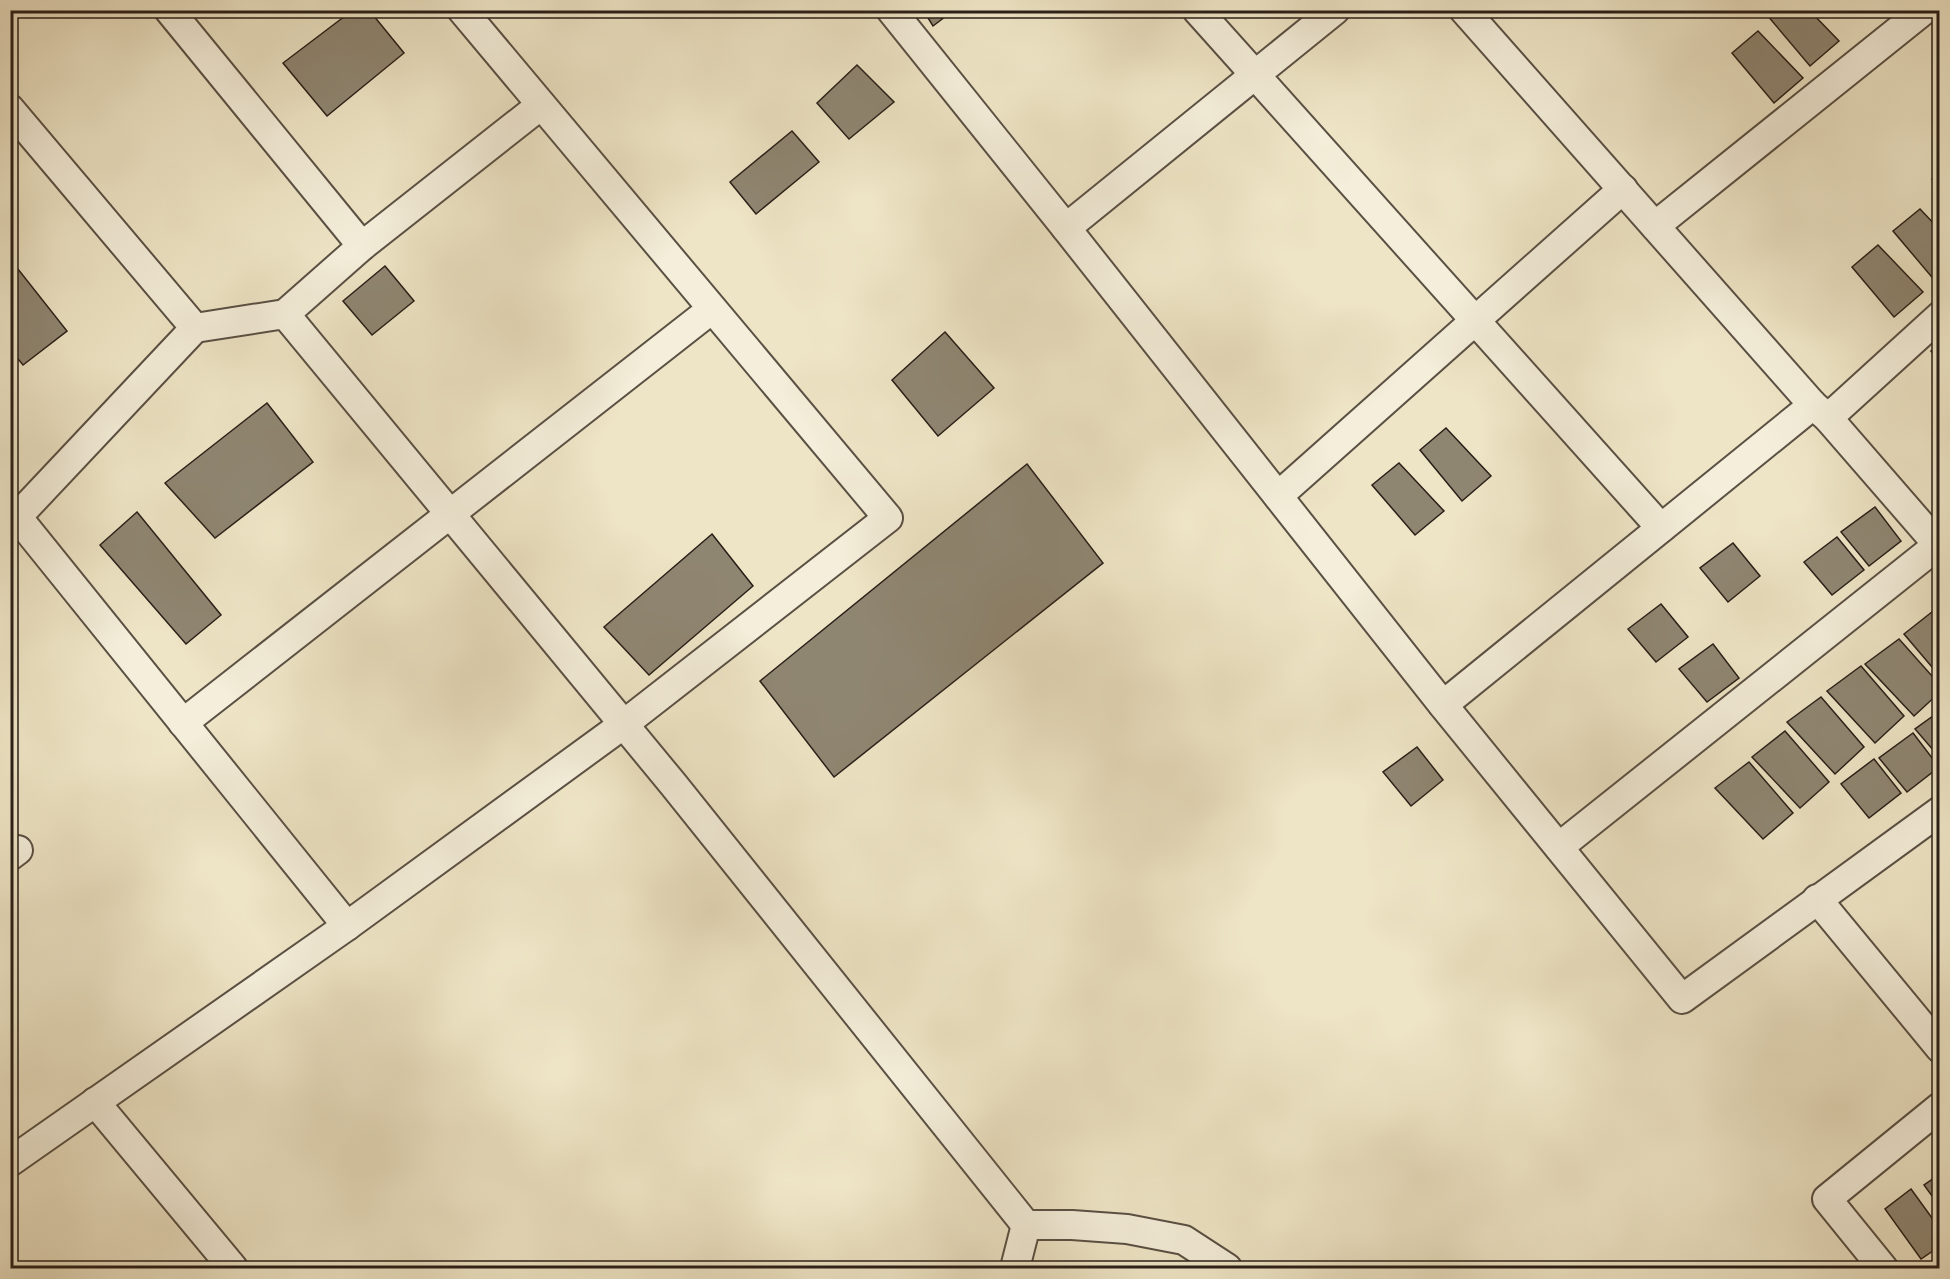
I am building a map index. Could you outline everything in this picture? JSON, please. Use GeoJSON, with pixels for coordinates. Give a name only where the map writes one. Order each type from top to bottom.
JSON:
{"type":"FeatureCollection","features":[{"type":"Feature","properties":{"kind":"street"},"geometry":{"type":"LineString","coordinates":[[169,10],[362,246]]}},
{"type":"Feature","properties":{"kind":"street"},"geometry":{"type":"LineString","coordinates":[[10,1162],[347,926],[624,724],[888,518],[462,10]]}},
{"type":"Feature","properties":{"kind":"street"},"geometry":{"type":"LineString","coordinates":[[891,10],[1443,705],[1682,999],[1940,811]]}},
{"type":"Feature","properties":{"kind":"street"},"geometry":{"type":"LineString","coordinates":[[1197,10],[1661,528]]}},
{"type":"Feature","properties":{"kind":"street"},"geometry":{"type":"LineString","coordinates":[[1066,228],[1335,10]]}},
{"type":"Feature","properties":{"kind":"street"},"geometry":{"type":"LineString","coordinates":[[1464,10],[1939,546],[1559,847]]}},
{"type":"Feature","properties":{"kind":"street"},"geometry":{"type":"LineString","coordinates":[[1655,226],[1924,10]]}},
{"type":"Feature","properties":{"kind":"street"},"geometry":{"type":"LineString","coordinates":[[347,926],[14,513],[195,328],[285,314],[362,246],[541,105]]}},
{"type":"Feature","properties":{"kind":"street"},"geometry":{"type":"LineString","coordinates":[[10,110],[195,328]]}},
{"type":"Feature","properties":{"kind":"street"},"geometry":{"type":"LineString","coordinates":[[1278,496],[1623,189]]}},
{"type":"Feature","properties":{"kind":"street"},"geometry":{"type":"LineString","coordinates":[[183,723],[712,309]]}},
{"type":"Feature","properties":{"kind":"street"},"geometry":{"type":"LineString","coordinates":[[285,314],[624,724],[1026,1225]]}},
{"type":"Feature","properties":{"kind":"street"},"geometry":{"type":"LineString","coordinates":[[1443,705],[1661,528],[1821,412],[1940,316]]}},
{"type":"Feature","properties":{"kind":"street"},"geometry":{"type":"LineString","coordinates":[[1817,899],[1940,1048]]}},
{"type":"Feature","properties":{"kind":"street"},"geometry":{"type":"LineString","coordinates":[[95,1102],[233,1269]]}},
{"type":"Feature","properties":{"kind":"street"},"geometry":{"type":"LineString","coordinates":[[1884,1269],[1827,1199],[1940,1107]]}},
{"type":"Feature","properties":{"kind":"street"},"geometry":{"type":"LineString","coordinates":[[1015,1269],[1026,1225]]}},
{"type":"Feature","properties":{"kind":"street"},"geometry":{"type":"LineString","coordinates":[[1026,1225],[1126,1228],[1184,1240],[1227,1269]]}},
{"type":"Feature","properties":{"kind":"building"},"geometry":{"type":"Polygon","coordinates":[[[353,10],[369,10],[404,53],[327,116],[283,63],[353,10]]]}},
{"type":"Feature","properties":{"kind":"building"},"geometry":{"type":"Polygon","coordinates":[[[923,10],[954,10],[933,26],[923,10]]]}},
{"type":"Feature","properties":{"kind":"building"},"geometry":{"type":"Polygon","coordinates":[[[1773,10],[1809,10],[1839,41],[1810,66],[1767,15],[1773,10]]]}},
{"type":"Feature","properties":{"kind":"building"},"geometry":{"type":"Polygon","coordinates":[[[1758,31],[1803,78],[1774,103],[1732,53],[1758,31]]]}},
{"type":"Feature","properties":{"kind":"building"},"geometry":{"type":"Polygon","coordinates":[[[857,65],[894,102],[849,139],[817,103],[857,65]]]}},
{"type":"Feature","properties":{"kind":"building"},"geometry":{"type":"Polygon","coordinates":[[[792,131],[819,162],[756,214],[730,182],[792,131]]]}},
{"type":"Feature","properties":{"kind":"building"},"geometry":{"type":"Polygon","coordinates":[[[1940,173],[1940,188],[1932,179],[1940,173]]]}},
{"type":"Feature","properties":{"kind":"building"},"geometry":{"type":"Polygon","coordinates":[[[1920,209],[1940,230],[1940,279],[1936,282],[1893,231],[1920,209]]]}},
{"type":"Feature","properties":{"kind":"building"},"geometry":{"type":"Polygon","coordinates":[[[1878,245],[1923,292],[1894,317],[1852,267],[1878,245]]]}},
{"type":"Feature","properties":{"kind":"building"},"geometry":{"type":"Polygon","coordinates":[[[10,259],[67,331],[23,365],[10,349],[10,259]]]}},
{"type":"Feature","properties":{"kind":"building"},"geometry":{"type":"Polygon","coordinates":[[[385,266],[414,301],[372,335],[343,301],[385,266]]]}},
{"type":"Feature","properties":{"kind":"building"},"geometry":{"type":"Polygon","coordinates":[[[945,332],[994,388],[938,436],[892,380],[945,332]]]}},
{"type":"Feature","properties":{"kind":"building"},"geometry":{"type":"Polygon","coordinates":[[[1940,344],[1940,361],[1931,351],[1940,344]]]}},
{"type":"Feature","properties":{"kind":"building"},"geometry":{"type":"Polygon","coordinates":[[[267,403],[313,462],[215,538],[165,483],[267,403]]]}},
{"type":"Feature","properties":{"kind":"building"},"geometry":{"type":"Polygon","coordinates":[[[1446,428],[1491,476],[1462,501],[1420,450],[1446,428]]]}},
{"type":"Feature","properties":{"kind":"building"},"geometry":{"type":"Polygon","coordinates":[[[1399,463],[1444,511],[1415,535],[1372,485],[1399,463]]]}},
{"type":"Feature","properties":{"kind":"building"},"geometry":{"type":"Polygon","coordinates":[[[1027,464],[1103,563],[834,777],[760,681],[1027,464]]]}},
{"type":"Feature","properties":{"kind":"building"},"geometry":{"type":"Polygon","coordinates":[[[1875,507],[1901,541],[1869,566],[1841,532],[1875,507]]]}},
{"type":"Feature","properties":{"kind":"building"},"geometry":{"type":"Polygon","coordinates":[[[137,512],[221,615],[186,644],[100,545],[137,512]]]}},
{"type":"Feature","properties":{"kind":"building"},"geometry":{"type":"Polygon","coordinates":[[[712,534],[753,586],[649,675],[604,627],[712,534]]]}},
{"type":"Feature","properties":{"kind":"building"},"geometry":{"type":"Polygon","coordinates":[[[1837,537],[1864,570],[1832,595],[1804,562],[1837,537]]]}},
{"type":"Feature","properties":{"kind":"building"},"geometry":{"type":"Polygon","coordinates":[[[1733,543],[1760,576],[1728,602],[1700,568],[1733,543]]]}},
{"type":"Feature","properties":{"kind":"building"},"geometry":{"type":"Polygon","coordinates":[[[1661,604],[1688,637],[1656,662],[1628,629],[1661,604]]]}},
{"type":"Feature","properties":{"kind":"building"},"geometry":{"type":"Polygon","coordinates":[[[1937,608],[1940,611],[1940,662],[1932,667],[1904,634],[1937,608]]]}},
{"type":"Feature","properties":{"kind":"building"},"geometry":{"type":"Polygon","coordinates":[[[1899,639],[1940,685],[1940,692],[1914,716],[1865,664],[1899,639]]]}},
{"type":"Feature","properties":{"kind":"building"},"geometry":{"type":"Polygon","coordinates":[[[1713,644],[1739,678],[1707,702],[1679,669],[1713,644]]]}},
{"type":"Feature","properties":{"kind":"building"},"geometry":{"type":"Polygon","coordinates":[[[1861,666],[1904,716],[1875,743],[1827,691],[1861,666]]]}},
{"type":"Feature","properties":{"kind":"building"},"geometry":{"type":"Polygon","coordinates":[[[1821,697],[1864,747],[1835,774],[1787,722],[1821,697]]]}},
{"type":"Feature","properties":{"kind":"building"},"geometry":{"type":"Polygon","coordinates":[[[1940,711],[1940,758],[1915,729],[1940,711]]]}},
{"type":"Feature","properties":{"kind":"building"},"geometry":{"type":"Polygon","coordinates":[[[1785,731],[1829,782],[1800,808],[1752,757],[1785,731]]]}},
{"type":"Feature","properties":{"kind":"building"},"geometry":{"type":"Polygon","coordinates":[[[1913,733],[1939,767],[1907,792],[1879,758],[1913,733]]]}},
{"type":"Feature","properties":{"kind":"building"},"geometry":{"type":"Polygon","coordinates":[[[1417,747],[1443,780],[1411,806],[1383,772],[1417,747]]]}},
{"type":"Feature","properties":{"kind":"building"},"geometry":{"type":"Polygon","coordinates":[[[1874,759],[1901,793],[1869,818],[1841,784],[1874,759]]]}},
{"type":"Feature","properties":{"kind":"building"},"geometry":{"type":"Polygon","coordinates":[[[1749,762],[1793,813],[1763,839],[1715,788],[1749,762]]]}},
{"type":"Feature","properties":{"kind":"building"},"geometry":{"type":"Polygon","coordinates":[[[1940,1174],[1940,1207],[1924,1185],[1940,1174]]]}},
{"type":"Feature","properties":{"kind":"building"},"geometry":{"type":"Polygon","coordinates":[[[1911,1189],[1940,1229],[1940,1246],[1921,1259],[1885,1209],[1911,1189]]]}},
{"type":"Feature","properties":{"kind":"building"},"geometry":{"type":"Polygon","coordinates":[[[1940,1257],[1940,1268],[1932,1268],[1929,1265],[1940,1257]]]}}]}
